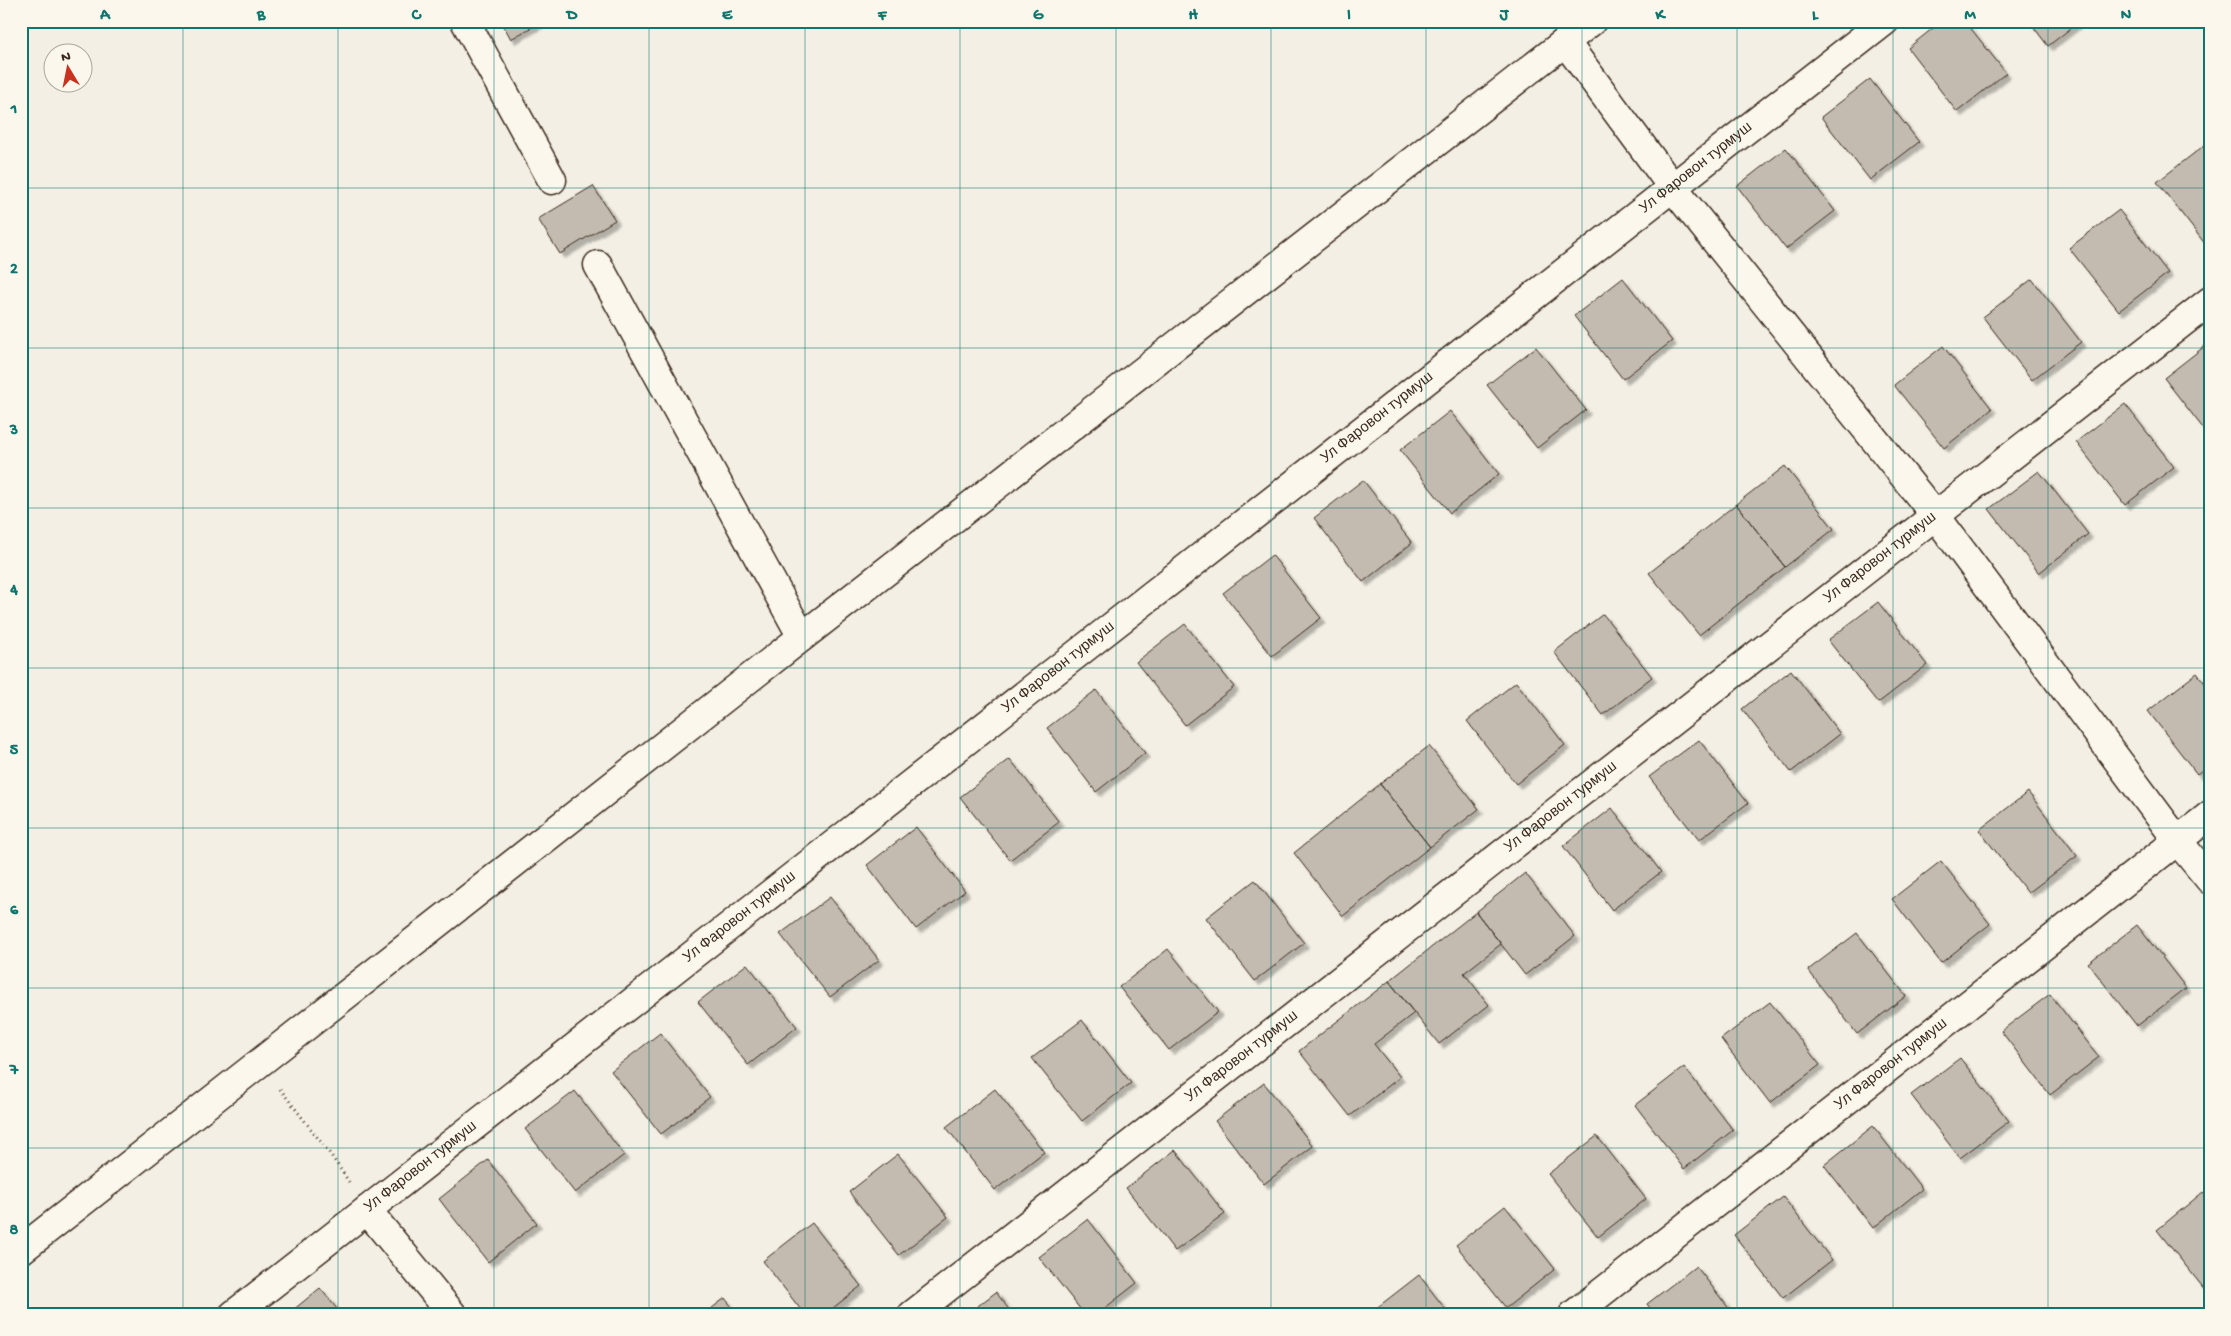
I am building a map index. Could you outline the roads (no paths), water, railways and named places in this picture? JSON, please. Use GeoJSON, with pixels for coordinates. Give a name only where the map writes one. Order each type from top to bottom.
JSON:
{"type":"FeatureCollection","features":[{"type":"Feature","properties":{"kind":"street"},"geometry":{"type":"LineString","coordinates":[[465,21],[552,180]]}},
{"type":"Feature","properties":{"kind":"street"},"geometry":{"type":"LineString","coordinates":[[21,1250],[802,637],[1592,21]]}},
{"type":"Feature","properties":{"kind":"street","name":"Ул Фаровон турмуш"},"geometry":{"type":"LineString","coordinates":[[233,1315],[1885,21]]}},
{"type":"Feature","properties":{"kind":"street"},"geometry":{"type":"LineString","coordinates":[[1566,43],[1673,188],[1935,515],[2177,840],[2210,880]]}},
{"type":"Feature","properties":{"kind":"street"},"geometry":{"type":"LineString","coordinates":[[598,265],[802,637]]}},
{"type":"Feature","properties":{"kind":"street","name":"Ул Фаровон турмуш"},"geometry":{"type":"LineString","coordinates":[[912,1315],[2210,301]]}},
{"type":"Feature","properties":{"kind":"street","name":"Ул Фаровон турмуш"},"geometry":{"type":"LineString","coordinates":[[1572,1315],[2210,815]]}},
{"type":"Feature","properties":{"kind":"street"},"geometry":{"type":"LineString","coordinates":[[367,1210],[452,1315]]}}]}
